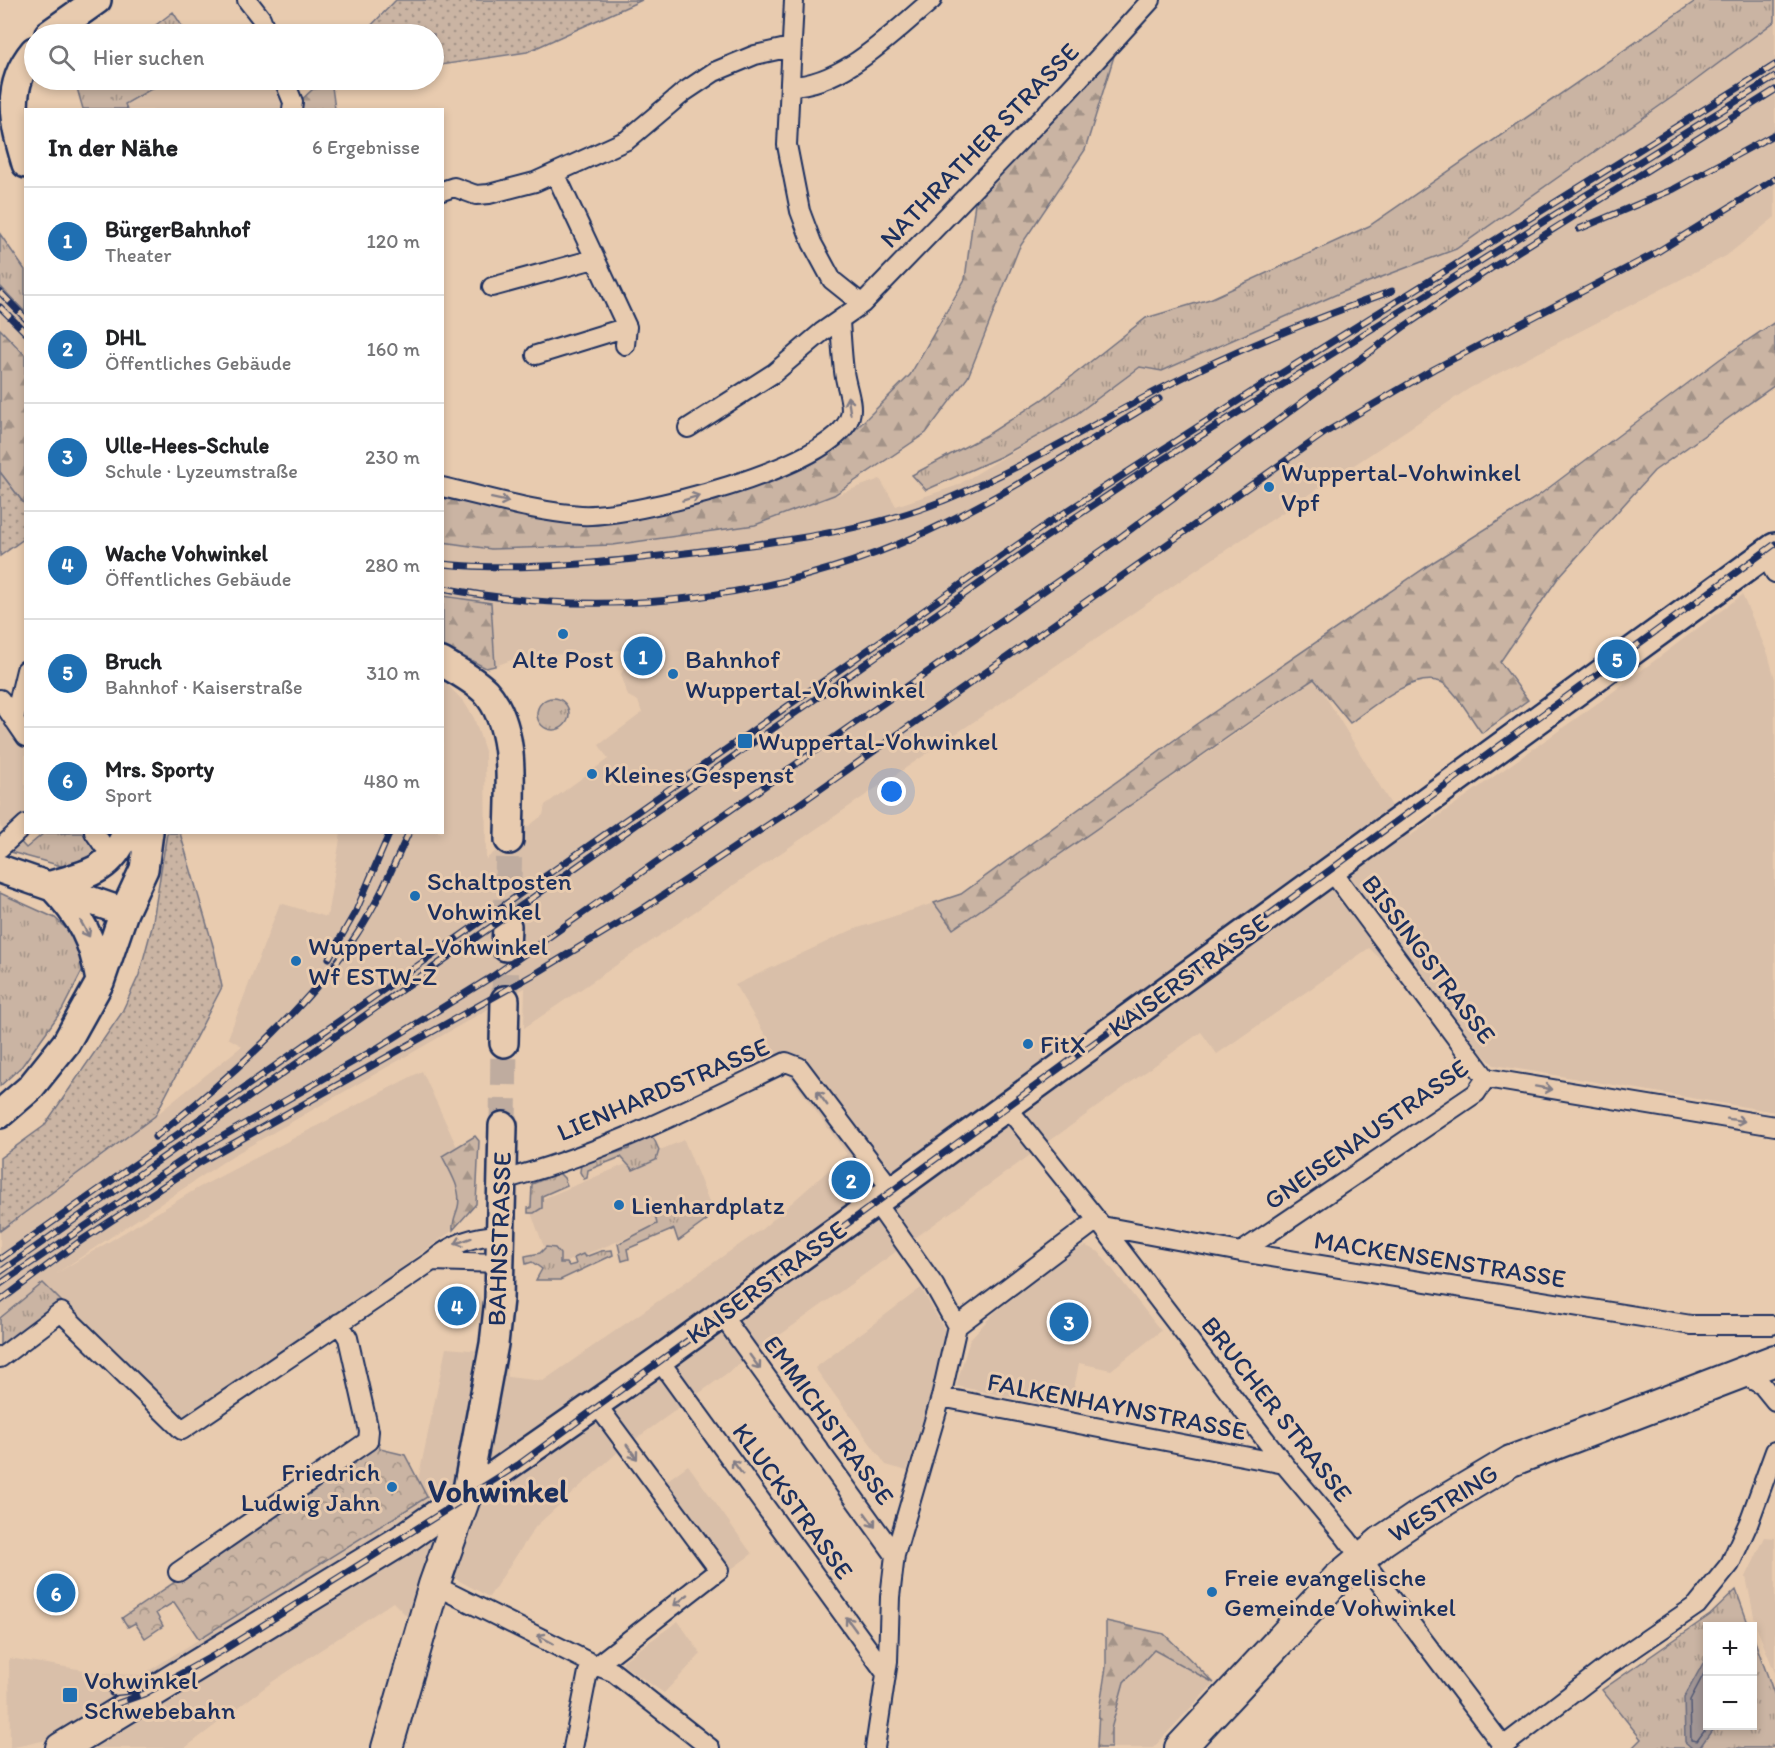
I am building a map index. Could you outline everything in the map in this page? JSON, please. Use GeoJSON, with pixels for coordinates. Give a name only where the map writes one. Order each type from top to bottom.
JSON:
{"type":"FeatureCollection","features":[{"type":"Feature","properties":{"kind":"main road"},"geometry":{"type":"LineString","coordinates":[[63,24],[97,0]]}},
{"type":"Feature","properties":{"kind":"main road"},"geometry":{"type":"LineString","coordinates":[[24,68],[17,85],[12,109],[24,156]]}},
{"type":"Feature","properties":{"kind":"main road","name":"KAISERSTRASSE"},"geometry":{"type":"LineString","coordinates":[[466,1495],[597,1405],[1331,870],[1771,558]]}},
{"type":"Feature","properties":{"kind":"main road"},"geometry":{"type":"LineString","coordinates":[[444,663],[486,692],[499,714],[508,750],[509,840]]}},
{"type":"Feature","properties":{"kind":"main road"},"geometry":{"type":"LineString","coordinates":[[51,885],[97,872],[121,847],[126,834]]}},
{"type":"Feature","properties":{"kind":"main road"},"geometry":{"type":"LineString","coordinates":[[124,912],[133,862],[134,834]]}},
{"type":"Feature","properties":{"kind":"main road"},"geometry":{"type":"LineString","coordinates":[[0,1114],[30,1088],[66,1043],[100,982],[124,912],[144,869],[149,834]]}},
{"type":"Feature","properties":{"kind":"main road"},"geometry":{"type":"LineString","coordinates":[[0,869],[124,912]]}},
{"type":"Feature","properties":{"kind":"main road"},"geometry":{"type":"LineString","coordinates":[[51,885],[72,908],[89,934],[100,982]]}},
{"type":"Feature","properties":{"kind":"main road"},"geometry":{"type":"LineString","coordinates":[[504,1043],[505,1000]]}},
{"type":"Feature","properties":{"kind":"main road","name":"BAHNSTRASSE"},"geometry":{"type":"LineString","coordinates":[[466,1495],[494,1344],[500,1263],[503,1126]]}},
{"type":"Feature","properties":{"kind":"main road","name":"WESTRING"},"geometry":{"type":"LineString","coordinates":[[1180,1748],[1313,1603],[1361,1557],[1422,1514],[1511,1461],[1775,1360]]}},
{"type":"Feature","properties":{"kind":"main road"},"geometry":{"type":"LineString","coordinates":[[387,1748],[434,1585],[466,1495]]}},
{"type":"Feature","properties":{"kind":"main road"},"geometry":{"type":"LineString","coordinates":[[68,1746],[402,1540],[466,1495]]}},
{"type":"Feature","properties":{"kind":"street"},"geometry":{"type":"LineString","coordinates":[[247,0],[263,24]]}},
{"type":"Feature","properties":{"kind":"street"},"geometry":{"type":"LineString","coordinates":[[794,0],[787,145],[800,211],[812,243],[832,280],[862,303]]}},
{"type":"Feature","properties":{"kind":"street"},"geometry":{"type":"LineString","coordinates":[[790,86],[817,83],[848,66],[932,0]]}},
{"type":"Feature","properties":{"kind":"street","name":"NATHRATHER STRASSE"},"geometry":{"type":"LineString","coordinates":[[688,428],[774,373],[822,332],[862,303],[1068,91],[1151,0]]}},
{"type":"Feature","properties":{"kind":"street"},"geometry":{"type":"LineString","coordinates":[[444,190],[454,187],[476,195],[497,193],[555,173],[627,140],[684,92],[714,72],[755,55],[791,47]]}},
{"type":"Feature","properties":{"kind":"street"},"geometry":{"type":"LineString","coordinates":[[288,90],[293,102],[292,108]]}},
{"type":"Feature","properties":{"kind":"street"},"geometry":{"type":"LineString","coordinates":[[536,355],[626,336],[555,173]]}},
{"type":"Feature","properties":{"kind":"street"},"geometry":{"type":"LineString","coordinates":[[492,287],[594,259]]}},
{"type":"Feature","properties":{"kind":"street"},"geometry":{"type":"LineString","coordinates":[[444,487],[567,514],[598,515],[673,503],[724,488],[798,458],[837,438],[851,415],[840,321]]}},
{"type":"Feature","properties":{"kind":"street"},"geometry":{"type":"LineString","coordinates":[[14,720],[24,678]]}},
{"type":"Feature","properties":{"kind":"street"},"geometry":{"type":"LineString","coordinates":[[0,699],[24,734]]}},
{"type":"Feature","properties":{"kind":"street"},"geometry":{"type":"LineString","coordinates":[[0,848],[24,826]]}},
{"type":"Feature","properties":{"kind":"street","name":"BISSINGSTRASSE"},"geometry":{"type":"LineString","coordinates":[[1331,870],[1486,1078]]}},
{"type":"Feature","properties":{"kind":"street","name":"LIENHARDSTRASSE"},"geometry":{"type":"LineString","coordinates":[[502,1179],[567,1160],[658,1122],[786,1062],[793,1062],[799,1066],[850,1135],[957,1326]]}},
{"type":"Feature","properties":{"kind":"street","name":"GNEISENAUSTRASSE"},"geometry":{"type":"LineString","coordinates":[[1241,1252],[1476,1093],[1486,1078],[1775,1126]]}},
{"type":"Feature","properties":{"kind":"street","name":"BRUCHER STRASSE"},"geometry":{"type":"LineString","coordinates":[[1007,1107],[1100,1223],[1284,1464],[1361,1557],[1502,1747]]}},
{"type":"Feature","properties":{"kind":"street"},"geometry":{"type":"LineString","coordinates":[[875,1748],[885,1672],[895,1555],[941,1397],[957,1326],[1100,1223]]}},
{"type":"Feature","properties":{"kind":"street","name":"MACKENSENSTRASSE"},"geometry":{"type":"LineString","coordinates":[[1100,1223],[1241,1252],[1691,1325],[1772,1325]]}},
{"type":"Feature","properties":{"kind":"street"},"geometry":{"type":"LineString","coordinates":[[0,1358],[61,1312],[182,1430],[210,1414],[432,1261],[446,1248],[461,1241],[500,1234]]}},
{"type":"Feature","properties":{"kind":"street"},"geometry":{"type":"LineString","coordinates":[[432,1261],[500,1263]]}},
{"type":"Feature","properties":{"kind":"street","name":"EMMICHSTRASSE"},"geometry":{"type":"LineString","coordinates":[[721,1314],[895,1555]]}},
{"type":"Feature","properties":{"kind":"street"},"geometry":{"type":"LineString","coordinates":[[178,1572],[368,1441],[369,1431],[348,1338],[339,1323]]}},
{"type":"Feature","properties":{"kind":"street","name":"KLUCKSTRASSE"},"geometry":{"type":"LineString","coordinates":[[659,1360],[885,1672]]}},
{"type":"Feature","properties":{"kind":"street"},"geometry":{"type":"LineString","coordinates":[[1740,1373],[1762,1385],[1775,1401]]}},
{"type":"Feature","properties":{"kind":"street","name":"FALKENHAYNSTRASSE"},"geometry":{"type":"LineString","coordinates":[[941,1397],[1284,1464]]}},
{"type":"Feature","properties":{"kind":"street"},"geometry":{"type":"LineString","coordinates":[[573,1748],[588,1672],[719,1570],[597,1405]]}},
{"type":"Feature","properties":{"kind":"street"},"geometry":{"type":"LineString","coordinates":[[1502,1747],[1608,1666],[1696,1605],[1730,1564],[1753,1514],[1775,1451]]}},
{"type":"Feature","properties":{"kind":"street"},"geometry":{"type":"LineString","coordinates":[[434,1585],[613,1672],[710,1748]]}},
{"type":"Feature","properties":{"kind":"shaded area"},"geometry":{"type":"Polygon","coordinates":[[[1775,21],[1775,217],[1726,256],[1470,388],[1205,564],[524,1028],[525,988],[232,1156],[57,1273],[198,1188],[422,1071],[457,1147],[442,1156],[454,1179],[459,1204],[452,1222],[453,1230],[325,1324],[182,1424],[44,1283],[0,1318],[0,1231],[155,1116],[242,1046],[228,1038],[280,903],[327,917],[341,834],[444,834],[444,681],[464,702],[474,718],[485,751],[486,859],[543,815],[545,805],[608,759],[599,745],[642,713],[638,701],[628,696],[621,674],[626,666],[624,650],[520,657],[495,666],[491,603],[444,596],[444,542],[491,549],[613,545],[755,525],[880,479],[896,506],[956,486],[1075,415],[1141,367],[1162,371],[1342,292],[1456,249],[1688,86],[1775,21]]]}},
{"type":"Feature","properties":{"kind":"shaded area"},"geometry":{"type":"Polygon","coordinates":[[[150,90],[281,90],[285,108],[119,108],[150,90]]]}},
{"type":"Feature","properties":{"kind":"shaded area"},"geometry":{"type":"Polygon","coordinates":[[[0,286],[24,311],[24,354],[0,329],[0,286]]]}},
{"type":"Feature","properties":{"kind":"shaded area"},"geometry":{"type":"Polygon","coordinates":[[[1742,595],[1768,654],[1775,679],[1775,1112],[1494,1065],[1369,948],[1217,1054],[1201,1032],[619,1451],[536,1526],[489,1597],[456,1579],[421,1570],[407,1616],[393,1602],[272,1682],[185,1748],[49,1748],[47,1740],[10,1748],[9,1658],[110,1674],[142,1675],[426,1497],[418,1480],[446,1348],[507,1353],[508,1377],[543,1381],[762,1229],[847,1154],[790,1076],[735,985],[852,930],[934,903],[953,929],[1315,679],[1410,836],[1602,700],[1742,595]]]}},
{"type":"Feature","properties":{"kind":"shaded area"},"geometry":{"type":"Polygon","coordinates":[[[0,709],[24,745],[24,819],[7,834],[0,826],[0,709]]]}},
{"type":"Feature","properties":{"kind":"shaded area","name":"Lienhardplatz"},"geometry":{"type":"Polygon","coordinates":[[[684,1140],[710,1204],[552,1268],[528,1205],[684,1140]]]}},
{"type":"Feature","properties":{"kind":"shaded area"},"geometry":{"type":"Polygon","coordinates":[[[1086,1246],[1099,1252],[1161,1331],[1111,1370],[1079,1363],[1070,1409],[956,1386],[970,1339],[995,1312],[1077,1249],[1086,1246]]]}},
{"type":"Feature","properties":{"kind":"shaded area"},"geometry":{"type":"Polygon","coordinates":[[[921,1288],[948,1336],[907,1471],[886,1465],[815,1368],[921,1288]]]}},
{"type":"Feature","properties":{"kind":"shaded area"},"geometry":{"type":"Polygon","coordinates":[[[688,1465],[752,1554],[730,1570],[665,1482],[688,1465]]]}},
{"type":"Feature","properties":{"kind":"shaded area"},"geometry":{"type":"Polygon","coordinates":[[[1765,1537],[1775,1538],[1775,1673],[1757,1628],[1746,1577],[1765,1537]]]}},
{"type":"Feature","properties":{"kind":"shaded area"},"geometry":{"type":"Polygon","coordinates":[[[678,1621],[701,1654],[664,1693],[623,1665],[623,1661],[678,1621]]]}},
{"type":"Feature","properties":{"kind":"shaded area"},"geometry":{"type":"Polygon","coordinates":[[[1154,1650],[1214,1683],[1153,1748],[1111,1748],[1111,1729],[1124,1682],[1154,1650]]]}},
{"type":"Feature","properties":{"kind":"green space"},"geometry":{"type":"Polygon","coordinates":[[[396,0],[642,0],[527,52],[444,64],[444,24],[373,24],[396,0]]]}},
{"type":"Feature","properties":{"kind":"green space"},"geometry":{"type":"Polygon","coordinates":[[[1697,0],[1775,0],[1775,21],[1688,86],[1456,249],[1342,292],[1162,371],[1140,367],[1075,415],[1002,456],[926,490],[912,475],[987,435],[1043,399],[1146,318],[1210,299],[1369,226],[1697,0]]]}},
{"type":"Feature","properties":{"kind":"green space"},"geometry":{"type":"Polygon","coordinates":[[[173,12],[181,24],[157,24],[173,12]]]}},
{"type":"Feature","properties":{"kind":"green space"},"geometry":{"type":"Polygon","coordinates":[[[1106,54],[1114,56],[1085,150],[1019,248],[968,377],[926,433],[834,495],[755,525],[613,545],[491,549],[444,542],[444,498],[506,510],[620,519],[688,507],[800,463],[847,438],[910,375],[965,279],[975,203],[1106,54]]]}},
{"type":"Feature","properties":{"kind":"green space"},"geometry":{"type":"Polygon","coordinates":[[[78,90],[150,90],[125,104],[127,108],[83,108],[78,90]]]}},
{"type":"Feature","properties":{"kind":"green space"},"geometry":{"type":"Polygon","coordinates":[[[312,90],[332,90],[335,108],[296,108],[297,104],[312,90]]]}},
{"type":"Feature","properties":{"kind":"green space"},"geometry":{"type":"Polygon","coordinates":[[[0,234],[24,269],[24,311],[0,286],[0,234]]]}},
{"type":"Feature","properties":{"kind":"green space"},"geometry":{"type":"Polygon","coordinates":[[[1775,322],[1775,385],[1654,471],[1558,578],[1500,662],[1528,700],[1482,733],[1457,697],[1441,682],[1430,680],[1405,686],[1350,723],[1314,679],[953,929],[934,903],[961,894],[1195,725],[1435,561],[1538,496],[1720,359],[1775,322]]]}},
{"type":"Feature","properties":{"kind":"green space"},"geometry":{"type":"Polygon","coordinates":[[[0,329],[24,354],[24,504],[0,472],[0,329]]]}},
{"type":"Feature","properties":{"kind":"green space"},"geometry":{"type":"Polygon","coordinates":[[[0,472],[24,504],[24,539],[0,556],[0,472]]]}},
{"type":"Feature","properties":{"kind":"green space"},"geometry":{"type":"Polygon","coordinates":[[[444,596],[491,603],[495,666],[486,668],[444,647],[444,596]]]}},
{"type":"Feature","properties":{"kind":"green space"},"geometry":{"type":"Polygon","coordinates":[[[553,698],[564,703],[569,714],[564,725],[553,730],[542,725],[537,714],[542,703],[553,698]]]}},
{"type":"Feature","properties":{"kind":"green space"},"geometry":{"type":"Polygon","coordinates":[[[43,834],[84,834],[87,837],[92,834],[113,834],[92,859],[65,867],[7,851],[16,837],[26,848],[43,834]]]}},
{"type":"Feature","properties":{"kind":"green space"},"geometry":{"type":"Polygon","coordinates":[[[167,834],[180,834],[214,949],[222,987],[155,1116],[0,1231],[0,1158],[44,1126],[121,1014],[139,975],[152,927],[167,834]]]}},
{"type":"Feature","properties":{"kind":"green space"},"geometry":{"type":"Polygon","coordinates":[[[0,893],[55,918],[81,943],[83,969],[62,1010],[22,1066],[0,1086],[0,893]]]}},
{"type":"Feature","properties":{"kind":"green space"},"geometry":{"type":"Polygon","coordinates":[[[475,1136],[479,1141],[476,1204],[453,1230],[459,1201],[458,1194],[442,1156],[475,1136]]]}},
{"type":"Feature","properties":{"kind":"green space"},"geometry":{"type":"Polygon","coordinates":[[[649,1136],[654,1139],[659,1150],[656,1160],[633,1170],[621,1157],[588,1170],[587,1178],[584,1179],[580,1172],[581,1164],[629,1149],[630,1144],[649,1136]]]}},
{"type":"Feature","properties":{"kind":"green space"},"geometry":{"type":"Polygon","coordinates":[[[559,1173],[567,1185],[542,1196],[542,1208],[534,1213],[528,1213],[528,1208],[531,1208],[532,1184],[559,1173]]]}},
{"type":"Feature","properties":{"kind":"green space"},"geometry":{"type":"Polygon","coordinates":[[[678,1205],[686,1216],[698,1211],[707,1220],[678,1241],[674,1229],[627,1249],[629,1259],[622,1261],[618,1244],[657,1224],[655,1215],[678,1205]]]}},
{"type":"Feature","properties":{"kind":"green space"},"geometry":{"type":"Polygon","coordinates":[[[546,1247],[555,1248],[560,1254],[560,1263],[567,1263],[569,1266],[576,1264],[574,1258],[583,1254],[585,1257],[612,1250],[613,1255],[560,1280],[536,1280],[542,1269],[532,1262],[526,1264],[525,1256],[540,1253],[546,1247]]]}},
{"type":"Feature","properties":{"kind":"green space"},"geometry":{"type":"Polygon","coordinates":[[[43,1283],[62,1302],[0,1347],[0,1318],[43,1283]]]}},
{"type":"Feature","properties":{"kind":"green space"},"geometry":{"type":"Polygon","coordinates":[[[379,1443],[380,1449],[405,1455],[427,1497],[199,1639],[174,1602],[156,1613],[163,1626],[145,1638],[135,1623],[128,1627],[122,1618],[379,1443]]]}},
{"type":"Feature","properties":{"kind":"green space"},"geometry":{"type":"Polygon","coordinates":[[[1736,1590],[1748,1622],[1703,1622],[1703,1730],[1757,1730],[1757,1647],[1775,1696],[1775,1745],[1770,1748],[1632,1748],[1641,1739],[1602,1690],[1710,1615],[1736,1590]]]}},
{"type":"Feature","properties":{"kind":"green space"},"geometry":{"type":"Polygon","coordinates":[[[1106,1621],[1164,1634],[1214,1683],[1154,1650],[1124,1682],[1111,1729],[1111,1748],[1097,1748],[1099,1711],[1106,1667],[1106,1621]]]}},
{"type":"Feature","properties":{"kind":"water"},"geometry":{"type":"Polygon","coordinates":[[[1703,1663],[1703,1730],[1712,1730],[1700,1747],[1692,1748],[1685,1742],[1684,1698],[1703,1663]]]}},
{"type":"Feature","properties":{"kind":"tunnel"},"geometry":{"type":"LineString","coordinates":[[507,926],[509,840]]}},
{"type":"Feature","properties":{"kind":"tunnel"},"geometry":{"type":"LineString","coordinates":[[505,1000],[506,947]]}},
{"type":"Feature","properties":{"kind":"tunnel"},"geometry":{"type":"LineString","coordinates":[[503,1126],[504,1043]]}},
{"type":"Feature","properties":{"kind":"railway"},"geometry":{"type":"LineString","coordinates":[[0,1259],[1047,524],[1261,386],[1775,65]]}},
{"type":"Feature","properties":{"kind":"railway"},"geometry":{"type":"LineString","coordinates":[[0,1272],[1040,541],[1141,473],[1775,77]]}},
{"type":"Feature","properties":{"kind":"railway"},"geometry":{"type":"LineString","coordinates":[[0,1284],[190,1155],[379,1047],[493,976],[1111,544],[1405,326],[1490,269],[1775,90]]}},
{"type":"Feature","properties":{"kind":"railway"},"geometry":{"type":"LineString","coordinates":[[1579,229],[1674,189],[1775,134]]}},
{"type":"Feature","properties":{"kind":"railway"},"geometry":{"type":"LineString","coordinates":[[0,1301],[79,1242],[197,1164],[540,971],[644,908],[795,807],[1326,432],[1434,369],[1654,254],[1775,179]]}},
{"type":"Feature","properties":{"kind":"railway"},"geometry":{"type":"LineString","coordinates":[[444,564],[505,567],[568,565],[631,559],[789,540],[884,520],[945,500],[1001,475],[1164,387],[1248,347],[1392,291]]}},
{"type":"Feature","properties":{"kind":"railway"},"geometry":{"type":"LineString","coordinates":[[0,292],[24,317]]}},
{"type":"Feature","properties":{"kind":"railway"},"geometry":{"type":"LineString","coordinates":[[0,307],[24,331]]}},
{"type":"Feature","properties":{"kind":"railway"},"geometry":{"type":"LineString","coordinates":[[444,588],[506,598],[571,603],[636,602],[700,597],[764,586],[827,570],[888,548],[947,522],[1001,494],[1159,399]]}},
{"type":"Feature","properties":{"kind":"railway"},"geometry":{"type":"LineString","coordinates":[[113,1705],[144,1694],[220,1652],[518,1465],[1775,544]]}},
{"type":"Feature","properties":{"kind":"railway"},"geometry":{"type":"LineString","coordinates":[[329,958],[356,911],[389,834]]}},
{"type":"Feature","properties":{"kind":"railway"},"geometry":{"type":"LineString","coordinates":[[155,1137],[264,1043],[337,962],[365,922],[408,834]]}},
{"type":"Feature","properties":{"kind":"railway"},"geometry":{"type":"LineString","coordinates":[[112,1693],[142,1690]]}},
{"type":"Feature","properties":{"kind":"place","name":"Wuppertal-Vohwinkel Vpf"},"geometry":{"type":"Point","coordinates":[1269,487]}},
{"type":"Feature","properties":{"kind":"place","name":"Alte Post"},"geometry":{"type":"Point","coordinates":[563,634]}},
{"type":"Feature","properties":{"kind":"place","name":"BürgerBahnhof"},"geometry":{"type":"Point","coordinates":[643,656]}},
{"type":"Feature","properties":{"kind":"place","name":"Bruch"},"geometry":{"type":"Point","coordinates":[1617,659]}},
{"type":"Feature","properties":{"kind":"place","name":"Bahnhof Wuppertal-Vohwinkel"},"geometry":{"type":"Point","coordinates":[673,674]}},
{"type":"Feature","properties":{"kind":"place","name":"Wuppertal-Vohwinkel"},"geometry":{"type":"Point","coordinates":[745,741]}},
{"type":"Feature","properties":{"kind":"place","name":"Kleines Gespenst"},"geometry":{"type":"Point","coordinates":[592,774]}},
{"type":"Feature","properties":{"kind":"place","name":"Schaltposten Vohwinkel"},"geometry":{"type":"Point","coordinates":[415,896]}},
{"type":"Feature","properties":{"kind":"place","name":"Wuppertal-Vohwinkel Wf ESTW-Z"},"geometry":{"type":"Point","coordinates":[296,961]}},
{"type":"Feature","properties":{"kind":"place","name":"FitX"},"geometry":{"type":"Point","coordinates":[1028,1044]}},
{"type":"Feature","properties":{"kind":"place","name":"DHL"},"geometry":{"type":"Point","coordinates":[851,1180]}},
{"type":"Feature","properties":{"kind":"place","name":"Lienhardplatz"},"geometry":{"type":"Point","coordinates":[619,1205]}},
{"type":"Feature","properties":{"kind":"place","name":"Wache Vohwinkel"},"geometry":{"type":"Point","coordinates":[457,1306]}},
{"type":"Feature","properties":{"kind":"place","name":"Ulle-Hees-Schule"},"geometry":{"type":"Point","coordinates":[1069,1322]}},
{"type":"Feature","properties":{"kind":"place","name":"Friedrich Ludwig Jahn"},"geometry":{"type":"Point","coordinates":[392,1487]}},
{"type":"Feature","properties":{"kind":"place","name":"Freie evangelische Gemeinde Vohwinkel"},"geometry":{"type":"Point","coordinates":[1212,1592]}},
{"type":"Feature","properties":{"kind":"place","name":"Mrs. Sporty"},"geometry":{"type":"Point","coordinates":[56,1593]}},
{"type":"Feature","properties":{"kind":"place","name":"Vohwinkel Schwebebahn"},"geometry":{"type":"Point","coordinates":[70,1695]}},
{"type":"Feature","properties":{"kind":"district","name":"Vohwinkel"},"geometry":{"type":"Point","coordinates":[498,1491]}}]}
